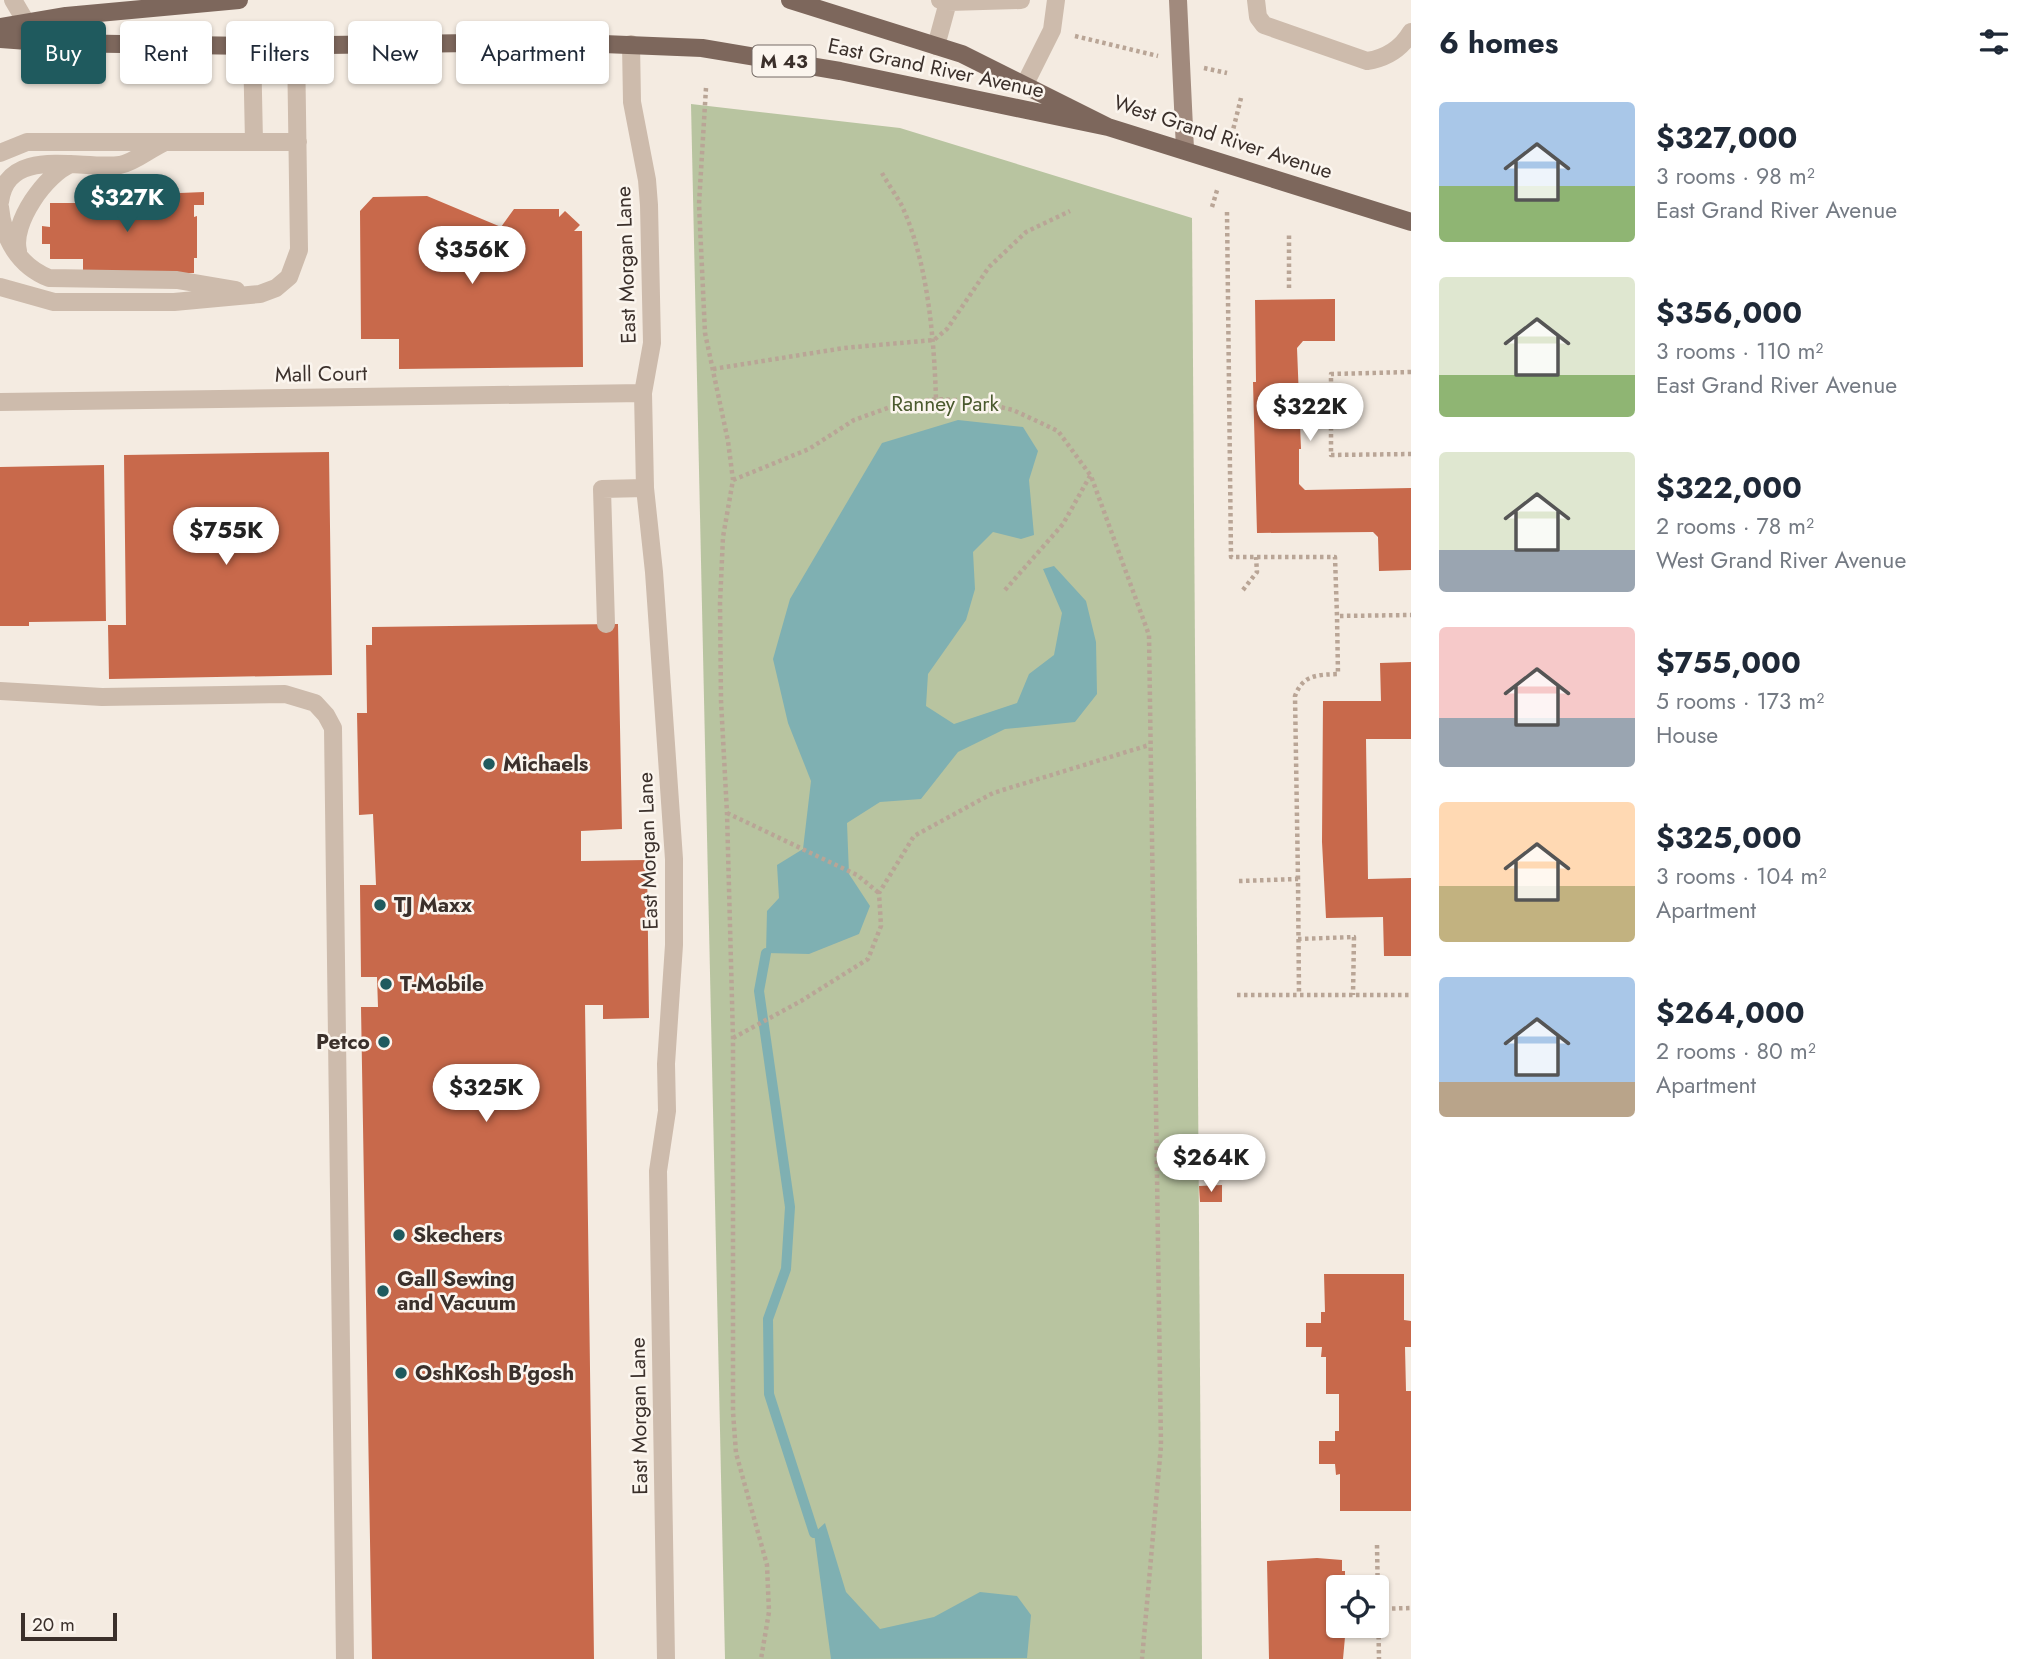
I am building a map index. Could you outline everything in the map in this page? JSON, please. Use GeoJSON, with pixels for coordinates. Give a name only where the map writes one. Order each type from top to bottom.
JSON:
{"type":"FeatureCollection","features":[{"type":"Feature","properties":{"kind":"main road"},"geometry":{"type":"LineString","coordinates":[[33,21],[239,0]]}},
{"type":"Feature","properties":{"kind":"main road","name":"West Grand River Avenue"},"geometry":{"type":"LineString","coordinates":[[790,0],[962,54],[1108,127],[1411,222]]}},
{"type":"Feature","properties":{"kind":"main road"},"geometry":{"type":"LineString","coordinates":[[0,27],[21,23]]}},
{"type":"Feature","properties":{"kind":"main road","name":"East Grand River Avenue"},"geometry":{"type":"LineString","coordinates":[[0,39],[55,43],[226,46]]}},
{"type":"Feature","properties":{"kind":"main road","name":"East Grand River Avenue"},"geometry":{"type":"LineString","coordinates":[[334,45],[454,42],[631,44],[702,48],[761,57],[1108,127]]}},
{"type":"Feature","properties":{"kind":"street"},"geometry":{"type":"LineString","coordinates":[[1178,0],[1185,149]]}},
{"type":"Feature","properties":{"kind":"lane"},"geometry":{"type":"LineString","coordinates":[[13,0],[25,21]]}},
{"type":"Feature","properties":{"kind":"lane"},"geometry":{"type":"LineString","coordinates":[[936,46],[944,1],[1021,0]]}},
{"type":"Feature","properties":{"kind":"lane"},"geometry":{"type":"LineString","coordinates":[[1025,84],[1052,30],[1056,0]]}},
{"type":"Feature","properties":{"kind":"lane"},"geometry":{"type":"LineString","coordinates":[[1256,0],[1258,18],[1264,25],[1367,61],[1379,59],[1396,50],[1411,32]]}},
{"type":"Feature","properties":{"kind":"lane","name":"East Morgan Lane"},"geometry":{"type":"LineString","coordinates":[[631,44],[632,102],[649,205],[652,343],[643,393],[645,488],[654,572],[674,859],[674,945],[666,1064],[666,1121],[658,1171],[666,1659]]}},
{"type":"Feature","properties":{"kind":"lane"},"geometry":{"type":"LineString","coordinates":[[253,84],[254,142]]}},
{"type":"Feature","properties":{"kind":"lane"},"geometry":{"type":"LineString","coordinates":[[2,287],[39,300],[54,302],[174,302],[260,294],[276,288],[289,277],[299,250],[297,84]]}},
{"type":"Feature","properties":{"kind":"lane"},"geometry":{"type":"LineString","coordinates":[[166,141],[132,161],[119,165],[51,164],[16,171],[4,185],[0,204],[9,241],[20,259],[34,272],[49,278],[177,280],[260,294]]}},
{"type":"Feature","properties":{"kind":"lane"},"geometry":{"type":"LineString","coordinates":[[0,153],[27,142],[298,142]]}},
{"type":"Feature","properties":{"kind":"lane"},"geometry":{"type":"LineString","coordinates":[[20,259],[17,233],[21,221],[53,173],[71,164]]}},
{"type":"Feature","properties":{"kind":"lane","name":"Mall Court"},"geometry":{"type":"LineString","coordinates":[[0,402],[643,393]]}},
{"type":"Feature","properties":{"kind":"lane"},"geometry":{"type":"LineString","coordinates":[[606,624],[602,489],[645,488]]}},
{"type":"Feature","properties":{"kind":"lane"},"geometry":{"type":"LineString","coordinates":[[0,691],[102,697],[285,694],[315,703],[333,728],[345,1659]]}},
{"type":"Feature","properties":{"kind":"path"},"geometry":{"type":"LineString","coordinates":[[706,88],[699,204],[705,333],[733,480],[723,537],[720,603],[733,1038],[733,1412],[736,1453],[767,1565],[769,1612],[761,1659]]}},
{"type":"Feature","properties":{"kind":"path"},"geometry":{"type":"LineString","coordinates":[[882,173],[902,206],[919,260],[934,340],[936,399]]}},
{"type":"Feature","properties":{"kind":"path"},"geometry":{"type":"LineString","coordinates":[[713,369],[844,348],[934,340],[947,329],[989,267],[1026,232],[1070,211]]}},
{"type":"Feature","properties":{"kind":"path"},"geometry":{"type":"LineString","coordinates":[[1227,212],[1231,557],[1335,557],[1338,674],[1310,676],[1299,686],[1295,696],[1299,995]]}},
{"type":"Feature","properties":{"kind":"path"},"geometry":{"type":"LineString","coordinates":[[1289,233],[1289,288]]}},
{"type":"Feature","properties":{"kind":"path"},"geometry":{"type":"LineString","coordinates":[[1411,372],[1331,374],[1331,455],[1411,454]]}},
{"type":"Feature","properties":{"kind":"path"},"geometry":{"type":"LineString","coordinates":[[733,480],[809,449],[854,420],[897,405],[936,399],[975,401],[1013,410],[1058,430],[1090,476],[1149,635],[1161,1446],[1142,1659]]}},
{"type":"Feature","properties":{"kind":"path"},"geometry":{"type":"LineString","coordinates":[[1005,590],[1063,524],[1090,476]]}},
{"type":"Feature","properties":{"kind":"path"},"geometry":{"type":"LineString","coordinates":[[1243,590],[1257,572],[1256,557]]}},
{"type":"Feature","properties":{"kind":"path"},"geometry":{"type":"LineString","coordinates":[[1337,616],[1411,615]]}},
{"type":"Feature","properties":{"kind":"path"},"geometry":{"type":"LineString","coordinates":[[733,1038],[868,959],[881,926],[879,893],[914,836],[993,793],[1150,745]]}},
{"type":"Feature","properties":{"kind":"path"},"geometry":{"type":"LineString","coordinates":[[727,813],[857,875],[879,893]]}},
{"type":"Feature","properties":{"kind":"path"},"geometry":{"type":"LineString","coordinates":[[1239,881],[1298,879]]}},
{"type":"Feature","properties":{"kind":"path"},"geometry":{"type":"LineString","coordinates":[[1298,939],[1354,937],[1353,995]]}},
{"type":"Feature","properties":{"kind":"path"},"geometry":{"type":"LineString","coordinates":[[1237,995],[1411,995]]}},
{"type":"Feature","properties":{"kind":"path"},"geometry":{"type":"LineString","coordinates":[[1377,1545],[1377,1575]]}},
{"type":"Feature","properties":{"kind":"path"},"geometry":{"type":"LineString","coordinates":[[1389,1609],[1411,1608]]}},
{"type":"Feature","properties":{"kind":"path"},"geometry":{"type":"LineString","coordinates":[[1379,1638],[1379,1659]]}},
{"type":"Feature","properties":{"kind":"green space","name":"Ranney Park"},"geometry":{"type":"Polygon","coordinates":[[[691,104],[900,128],[1192,218],[1202,1659],[725,1659],[691,104]]]}},
{"type":"Feature","properties":{"kind":"water"},"geometry":{"type":"Polygon","coordinates":[[[958,420],[1023,427],[1038,451],[1029,480],[1034,535],[1021,539],[993,532],[973,552],[975,589],[966,620],[928,674],[926,706],[954,724],[1017,703],[1029,674],[1054,655],[1062,613],[1043,569],[1054,566],[1086,601],[1096,642],[1097,694],[1075,722],[1005,729],[958,752],[921,799],[880,802],[847,823],[849,874],[870,906],[859,934],[809,954],[766,953],[767,911],[779,898],[777,865],[803,849],[811,781],[788,723],[773,659],[790,599],[882,443],[958,420]]]}},
{"type":"Feature","properties":{"kind":"water"},"geometry":{"type":"Polygon","coordinates":[[[825,1523],[846,1592],[880,1629],[934,1617],[980,1592],[1017,1596],[1031,1615],[1027,1658],[831,1659],[814,1533],[825,1523]]]}},
{"type":"Feature","properties":{"kind":"building"},"geometry":{"type":"Polygon","coordinates":[[[204,192],[204,205],[194,205],[194,217],[197,216],[197,258],[194,258],[194,273],[83,274],[83,259],[50,259],[50,244],[42,244],[42,226],[50,227],[50,203],[108,203],[108,196],[204,192]]]}},
{"type":"Feature","properties":{"kind":"building"},"geometry":{"type":"Polygon","coordinates":[[[427,196],[501,227],[514,209],[559,209],[559,217],[565,211],[580,225],[574,231],[582,231],[583,367],[399,369],[399,339],[361,339],[360,211],[373,197],[427,196]]]}},
{"type":"Feature","properties":{"kind":"building"},"geometry":{"type":"Polygon","coordinates":[[[1335,299],[1335,341],[1303,341],[1297,348],[1301,449],[1299,484],[1305,490],[1411,488],[1411,570],[1379,571],[1378,537],[1373,532],[1257,533],[1253,382],[1256,382],[1255,300],[1335,299]]]}},
{"type":"Feature","properties":{"kind":"building"},"geometry":{"type":"Polygon","coordinates":[[[329,452],[332,675],[109,679],[108,625],[126,625],[124,455],[329,452]]]}},
{"type":"Feature","properties":{"kind":"building"},"geometry":{"type":"Polygon","coordinates":[[[104,465],[106,621],[29,622],[29,626],[0,626],[0,467],[104,465]]]}},
{"type":"Feature","properties":{"kind":"building"},"geometry":{"type":"Polygon","coordinates":[[[618,624],[622,829],[581,831],[581,861],[647,860],[649,1018],[603,1019],[603,1005],[585,1005],[594,1659],[372,1659],[361,1007],[378,1007],[377,977],[361,977],[360,885],[376,885],[373,814],[359,815],[357,713],[367,713],[366,645],[372,645],[372,627],[618,624]]]}},
{"type":"Feature","properties":{"kind":"building"},"geometry":{"type":"Polygon","coordinates":[[[1411,662],[1411,739],[1366,739],[1368,879],[1411,878],[1411,956],[1384,956],[1383,917],[1326,918],[1322,842],[1323,701],[1381,701],[1380,663],[1411,662]]]}},
{"type":"Feature","properties":{"kind":"building"},"geometry":{"type":"Polygon","coordinates":[[[1222,1185],[1222,1202],[1200,1202],[1199,1186],[1222,1185]]]}},
{"type":"Feature","properties":{"kind":"building"},"geometry":{"type":"Polygon","coordinates":[[[1324,1274],[1404,1274],[1404,1320],[1411,1321],[1411,1347],[1405,1347],[1406,1391],[1411,1391],[1411,1511],[1340,1511],[1340,1474],[1336,1475],[1335,1464],[1319,1464],[1319,1441],[1335,1441],[1335,1431],[1339,1431],[1339,1394],[1326,1394],[1326,1357],[1321,1357],[1322,1347],[1306,1347],[1306,1323],[1321,1323],[1321,1312],[1325,1312],[1324,1274]]]}},
{"type":"Feature","properties":{"kind":"building"},"geometry":{"type":"Polygon","coordinates":[[[1317,1558],[1342,1560],[1342,1571],[1345,1571],[1345,1575],[1326,1575],[1326,1638],[1345,1638],[1343,1659],[1269,1659],[1267,1561],[1317,1558]]]}},
{"type":"Feature","properties":{"kind":"waterway"},"geometry":{"type":"LineString","coordinates":[[766,953],[759,991],[790,1207],[786,1269],[768,1319],[769,1394],[814,1533]]}},
{"type":"Feature","properties":{"kind":"place","name":"Michaels"},"geometry":{"type":"Point","coordinates":[489,764]}},
{"type":"Feature","properties":{"kind":"place","name":"TJ Maxx"},"geometry":{"type":"Point","coordinates":[380,905]}},
{"type":"Feature","properties":{"kind":"place","name":"T-Mobile"},"geometry":{"type":"Point","coordinates":[386,984]}},
{"type":"Feature","properties":{"kind":"place","name":"Petco"},"geometry":{"type":"Point","coordinates":[384,1042]}},
{"type":"Feature","properties":{"kind":"place","name":"Skechers"},"geometry":{"type":"Point","coordinates":[399,1235]}},
{"type":"Feature","properties":{"kind":"place","name":"Gall Sewing and Vacuum"},"geometry":{"type":"Point","coordinates":[383,1291]}},
{"type":"Feature","properties":{"kind":"place","name":"OshKosh B'gosh"},"geometry":{"type":"Point","coordinates":[401,1373]}}]}
